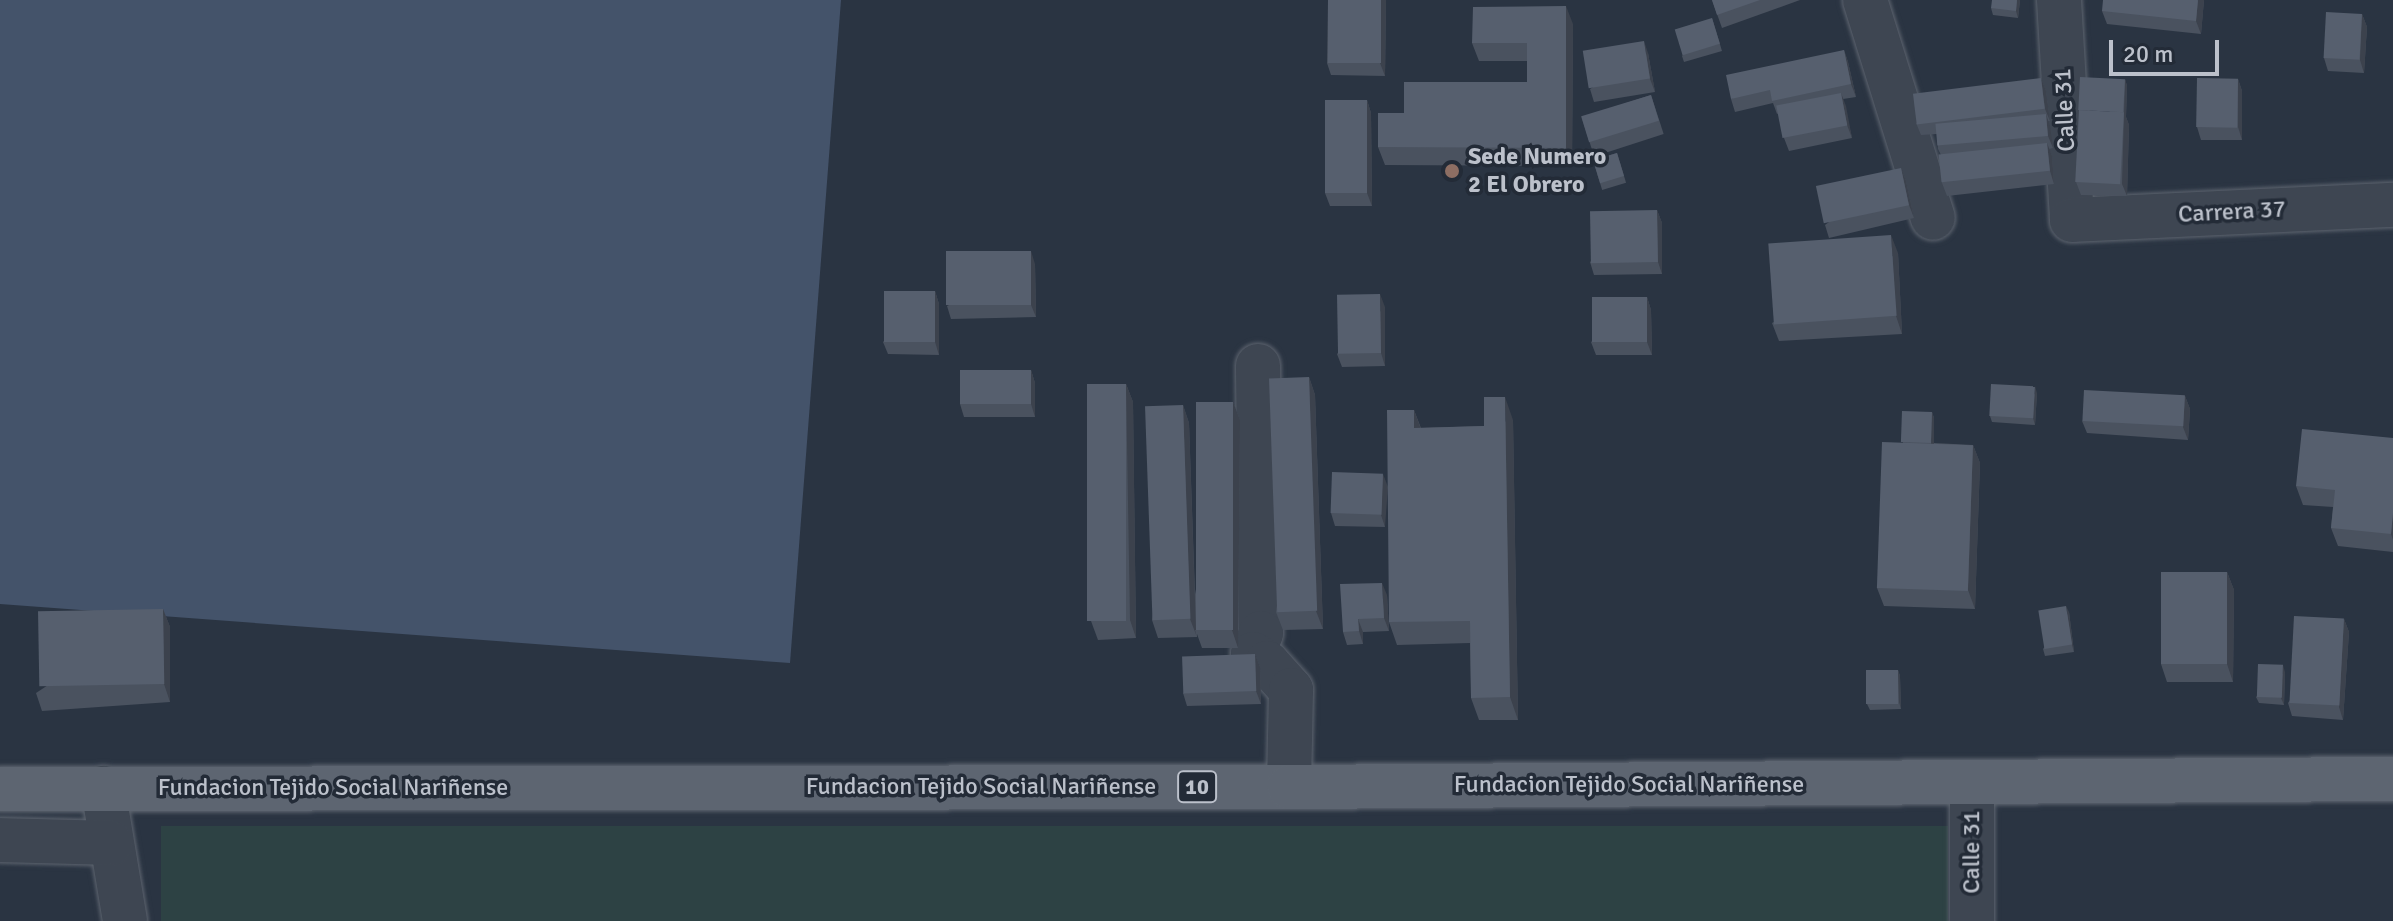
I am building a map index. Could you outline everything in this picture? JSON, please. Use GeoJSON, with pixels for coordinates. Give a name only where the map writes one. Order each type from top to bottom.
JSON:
{"type":"FeatureCollection","features":[{"type":"Feature","properties":{"kind":"main road","name":"Fundacion Tejido Social Nariñense"},"geometry":{"type":"LineString","coordinates":[[0,789],[1289,787],[2393,779]]}},
{"type":"Feature","properties":{"kind":"street"},"geometry":{"type":"LineString","coordinates":[[1865,0],[1933,218]]}},
{"type":"Feature","properties":{"kind":"street","name":"Calle 31"},"geometry":{"type":"LineString","coordinates":[[2059,0],[2072,220]]}},
{"type":"Feature","properties":{"kind":"street","name":"Carrera 37"},"geometry":{"type":"LineString","coordinates":[[2072,220],[2393,205]]}},
{"type":"Feature","properties":{"kind":"street"},"geometry":{"type":"LineString","coordinates":[[1258,366],[1261,633],[1253,654],[1267,663],[1291,690],[1289,787]]}},
{"type":"Feature","properties":{"kind":"street","name":"Calle 31"},"geometry":{"type":"LineString","coordinates":[[1972,784],[1972,921]]}},
{"type":"Feature","properties":{"kind":"street"},"geometry":{"type":"LineString","coordinates":[[103,788],[125,921]]}},
{"type":"Feature","properties":{"kind":"street"},"geometry":{"type":"LineString","coordinates":[[0,840],[111,843]]}},
{"type":"Feature","properties":{"kind":"green space"},"geometry":{"type":"Polygon","coordinates":[[[161,826],[1948,826],[1948,921],[161,921],[161,826]]]}},
{"type":"Feature","properties":{"kind":"water"},"geometry":{"type":"Polygon","coordinates":[[[0,0],[841,0],[790,663],[0,604],[0,0]]]}},
{"type":"Feature","properties":{"kind":"building"},"geometry":{"type":"Polygon","coordinates":[[[1328,0],[1381,0],[1381,63],[1328,63],[1328,0]]]}},
{"type":"Feature","properties":{"kind":"building"},"geometry":{"type":"Polygon","coordinates":[[[1712,0],[1760,0],[1717,15],[1712,0]]]}},
{"type":"Feature","properties":{"kind":"building"},"geometry":{"type":"Polygon","coordinates":[[[1992,0],[2017,0],[2016,11],[1991,8],[1992,0]]]}},
{"type":"Feature","properties":{"kind":"building"},"geometry":{"type":"Polygon","coordinates":[[[2103,0],[2198,0],[2196,21],[2102,11],[2103,0]]]}},
{"type":"Feature","properties":{"kind":"building"},"geometry":{"type":"Polygon","coordinates":[[[1566,6],[1566,148],[1378,147],[1378,113],[1404,113],[1404,82],[1527,82],[1527,43],[1472,43],[1473,7],[1566,6]]]}},
{"type":"Feature","properties":{"kind":"building"},"geometry":{"type":"Polygon","coordinates":[[[2326,12],[2362,14],[2360,60],[2324,58],[2326,12]]]}},
{"type":"Feature","properties":{"kind":"building"},"geometry":{"type":"Polygon","coordinates":[[[1712,18],[1720,44],[1683,55],[1675,29],[1712,18]]]}},
{"type":"Feature","properties":{"kind":"building"},"geometry":{"type":"Polygon","coordinates":[[[1644,41],[1650,79],[1589,88],[1583,51],[1644,41]]]}},
{"type":"Feature","properties":{"kind":"building"},"geometry":{"type":"Polygon","coordinates":[[[1844,50],[1851,84],[1772,101],[1770,90],[1731,99],[1726,75],[1844,50]]]}},
{"type":"Feature","properties":{"kind":"building"},"geometry":{"type":"Polygon","coordinates":[[[2080,77],[2125,79],[2123,112],[2078,110],[2080,77]]]}},
{"type":"Feature","properties":{"kind":"building"},"geometry":{"type":"Polygon","coordinates":[[[2041,78],[2045,109],[1917,124],[1913,94],[2041,78]]]}},
{"type":"Feature","properties":{"kind":"building"},"geometry":{"type":"Polygon","coordinates":[[[2197,78],[2238,79],[2237,128],[2196,127],[2197,78]]]}},
{"type":"Feature","properties":{"kind":"building"},"geometry":{"type":"Polygon","coordinates":[[[1841,93],[1847,125],[1783,138],[1776,106],[1841,93]]]}},
{"type":"Feature","properties":{"kind":"building"},"geometry":{"type":"Polygon","coordinates":[[[1651,95],[1659,121],[1589,142],[1581,116],[1651,95]]]}},
{"type":"Feature","properties":{"kind":"building"},"geometry":{"type":"Polygon","coordinates":[[[1325,100],[1367,100],[1367,193],[1325,193],[1325,100]]]}},
{"type":"Feature","properties":{"kind":"building"},"geometry":{"type":"Polygon","coordinates":[[[2079,110],[2124,112],[2120,184],[2075,182],[2079,110]]]}},
{"type":"Feature","properties":{"kind":"building"},"geometry":{"type":"Polygon","coordinates":[[[2046,114],[2048,136],[1937,146],[1935,124],[2046,114]]]}},
{"type":"Feature","properties":{"kind":"building"},"geometry":{"type":"Polygon","coordinates":[[[2047,143],[2050,171],[1942,182],[1939,154],[2047,143]]]}},
{"type":"Feature","properties":{"kind":"building"},"geometry":{"type":"Polygon","coordinates":[[[1617,153],[1624,176],[1600,183],[1593,160],[1617,153]]]}},
{"type":"Feature","properties":{"kind":"building"},"geometry":{"type":"Polygon","coordinates":[[[1901,168],[1909,205],[1824,223],[1816,186],[1901,168]]]}},
{"type":"Feature","properties":{"kind":"building"},"geometry":{"type":"Polygon","coordinates":[[[1657,210],[1658,262],[1591,263],[1590,211],[1657,210]]]}},
{"type":"Feature","properties":{"kind":"building"},"geometry":{"type":"Polygon","coordinates":[[[1891,235],[1897,316],[1774,324],[1768,244],[1891,235]]]}},
{"type":"Feature","properties":{"kind":"building"},"geometry":{"type":"Polygon","coordinates":[[[946,251],[1031,251],[1031,305],[946,305],[946,251]]]}},
{"type":"Feature","properties":{"kind":"building"},"geometry":{"type":"Polygon","coordinates":[[[884,291],[935,291],[935,342],[884,342],[884,291]]]}},
{"type":"Feature","properties":{"kind":"building"},"geometry":{"type":"Polygon","coordinates":[[[1380,294],[1381,353],[1338,354],[1337,295],[1380,294]]]}},
{"type":"Feature","properties":{"kind":"building"},"geometry":{"type":"Polygon","coordinates":[[[1592,297],[1647,297],[1647,342],[1592,342],[1592,297]]]}},
{"type":"Feature","properties":{"kind":"building"},"geometry":{"type":"Polygon","coordinates":[[[960,370],[1031,370],[1031,404],[960,404],[960,370]]]}},
{"type":"Feature","properties":{"kind":"building"},"geometry":{"type":"Polygon","coordinates":[[[1309,377],[1317,611],[1277,612],[1269,378],[1309,377]]]}},
{"type":"Feature","properties":{"kind":"building"},"geometry":{"type":"Polygon","coordinates":[[[1087,384],[1126,384],[1126,621],[1087,621],[1087,384]]]}},
{"type":"Feature","properties":{"kind":"building"},"geometry":{"type":"Polygon","coordinates":[[[1991,384],[2035,386],[2033,418],[1989,416],[1991,384]]]}},
{"type":"Feature","properties":{"kind":"building"},"geometry":{"type":"Polygon","coordinates":[[[2084,390],[2185,395],[2183,426],[2082,421],[2084,390]]]}},
{"type":"Feature","properties":{"kind":"building"},"geometry":{"type":"Polygon","coordinates":[[[1484,397],[1505,397],[1510,697],[1471,698],[1470,621],[1389,622],[1387,410],[1414,410],[1414,428],[1484,426],[1484,397]]]}},
{"type":"Feature","properties":{"kind":"building"},"geometry":{"type":"Polygon","coordinates":[[[1196,402],[1233,402],[1233,630],[1196,630],[1196,402]]]}},
{"type":"Feature","properties":{"kind":"building"},"geometry":{"type":"Polygon","coordinates":[[[1183,405],[1190,619],[1152,620],[1145,406],[1183,405]]]}},
{"type":"Feature","properties":{"kind":"building"},"geometry":{"type":"Polygon","coordinates":[[[1902,411],[1932,412],[1931,443],[1901,442],[1902,411]]]}},
{"type":"Feature","properties":{"kind":"building"},"geometry":{"type":"Polygon","coordinates":[[[2302,429],[2393,438],[2391,534],[2331,528],[2335,490],[2296,486],[2302,429]]]}},
{"type":"Feature","properties":{"kind":"building"},"geometry":{"type":"Polygon","coordinates":[[[1882,442],[1973,445],[1968,591],[1877,588],[1882,442]]]}},
{"type":"Feature","properties":{"kind":"building"},"geometry":{"type":"Polygon","coordinates":[[[1332,472],[1383,474],[1382,515],[1331,513],[1332,472]]]}},
{"type":"Feature","properties":{"kind":"building"},"geometry":{"type":"Polygon","coordinates":[[[2161,572],[2227,572],[2227,664],[2161,664],[2161,572]]]}},
{"type":"Feature","properties":{"kind":"building"},"geometry":{"type":"Polygon","coordinates":[[[1382,583],[1384,618],[1358,619],[1359,631],[1343,632],[1340,584],[1382,583]]]}},
{"type":"Feature","properties":{"kind":"building"},"geometry":{"type":"Polygon","coordinates":[[[2066,606],[2072,645],[2044,649],[2038,610],[2066,606]]]}},
{"type":"Feature","properties":{"kind":"building"},"geometry":{"type":"Polygon","coordinates":[[[163,609],[164,684],[39,686],[38,611],[163,609]]]}},
{"type":"Feature","properties":{"kind":"building"},"geometry":{"type":"Polygon","coordinates":[[[2294,616],[2344,619],[2339,705],[2289,703],[2294,616]]]}},
{"type":"Feature","properties":{"kind":"building"},"geometry":{"type":"Polygon","coordinates":[[[1255,654],[1256,691],[1183,694],[1182,657],[1255,654]]]}},
{"type":"Feature","properties":{"kind":"building"},"geometry":{"type":"Polygon","coordinates":[[[2258,664],[2283,665],[2282,698],[2257,697],[2258,664]]]}},
{"type":"Feature","properties":{"kind":"building"},"geometry":{"type":"Polygon","coordinates":[[[1866,670],[1898,670],[1898,704],[1866,704],[1866,670]]]}},
{"type":"Feature","properties":{"kind":"place","name":"Sede Numero 2 El Obrero"},"geometry":{"type":"Point","coordinates":[1452,171]}}]}
